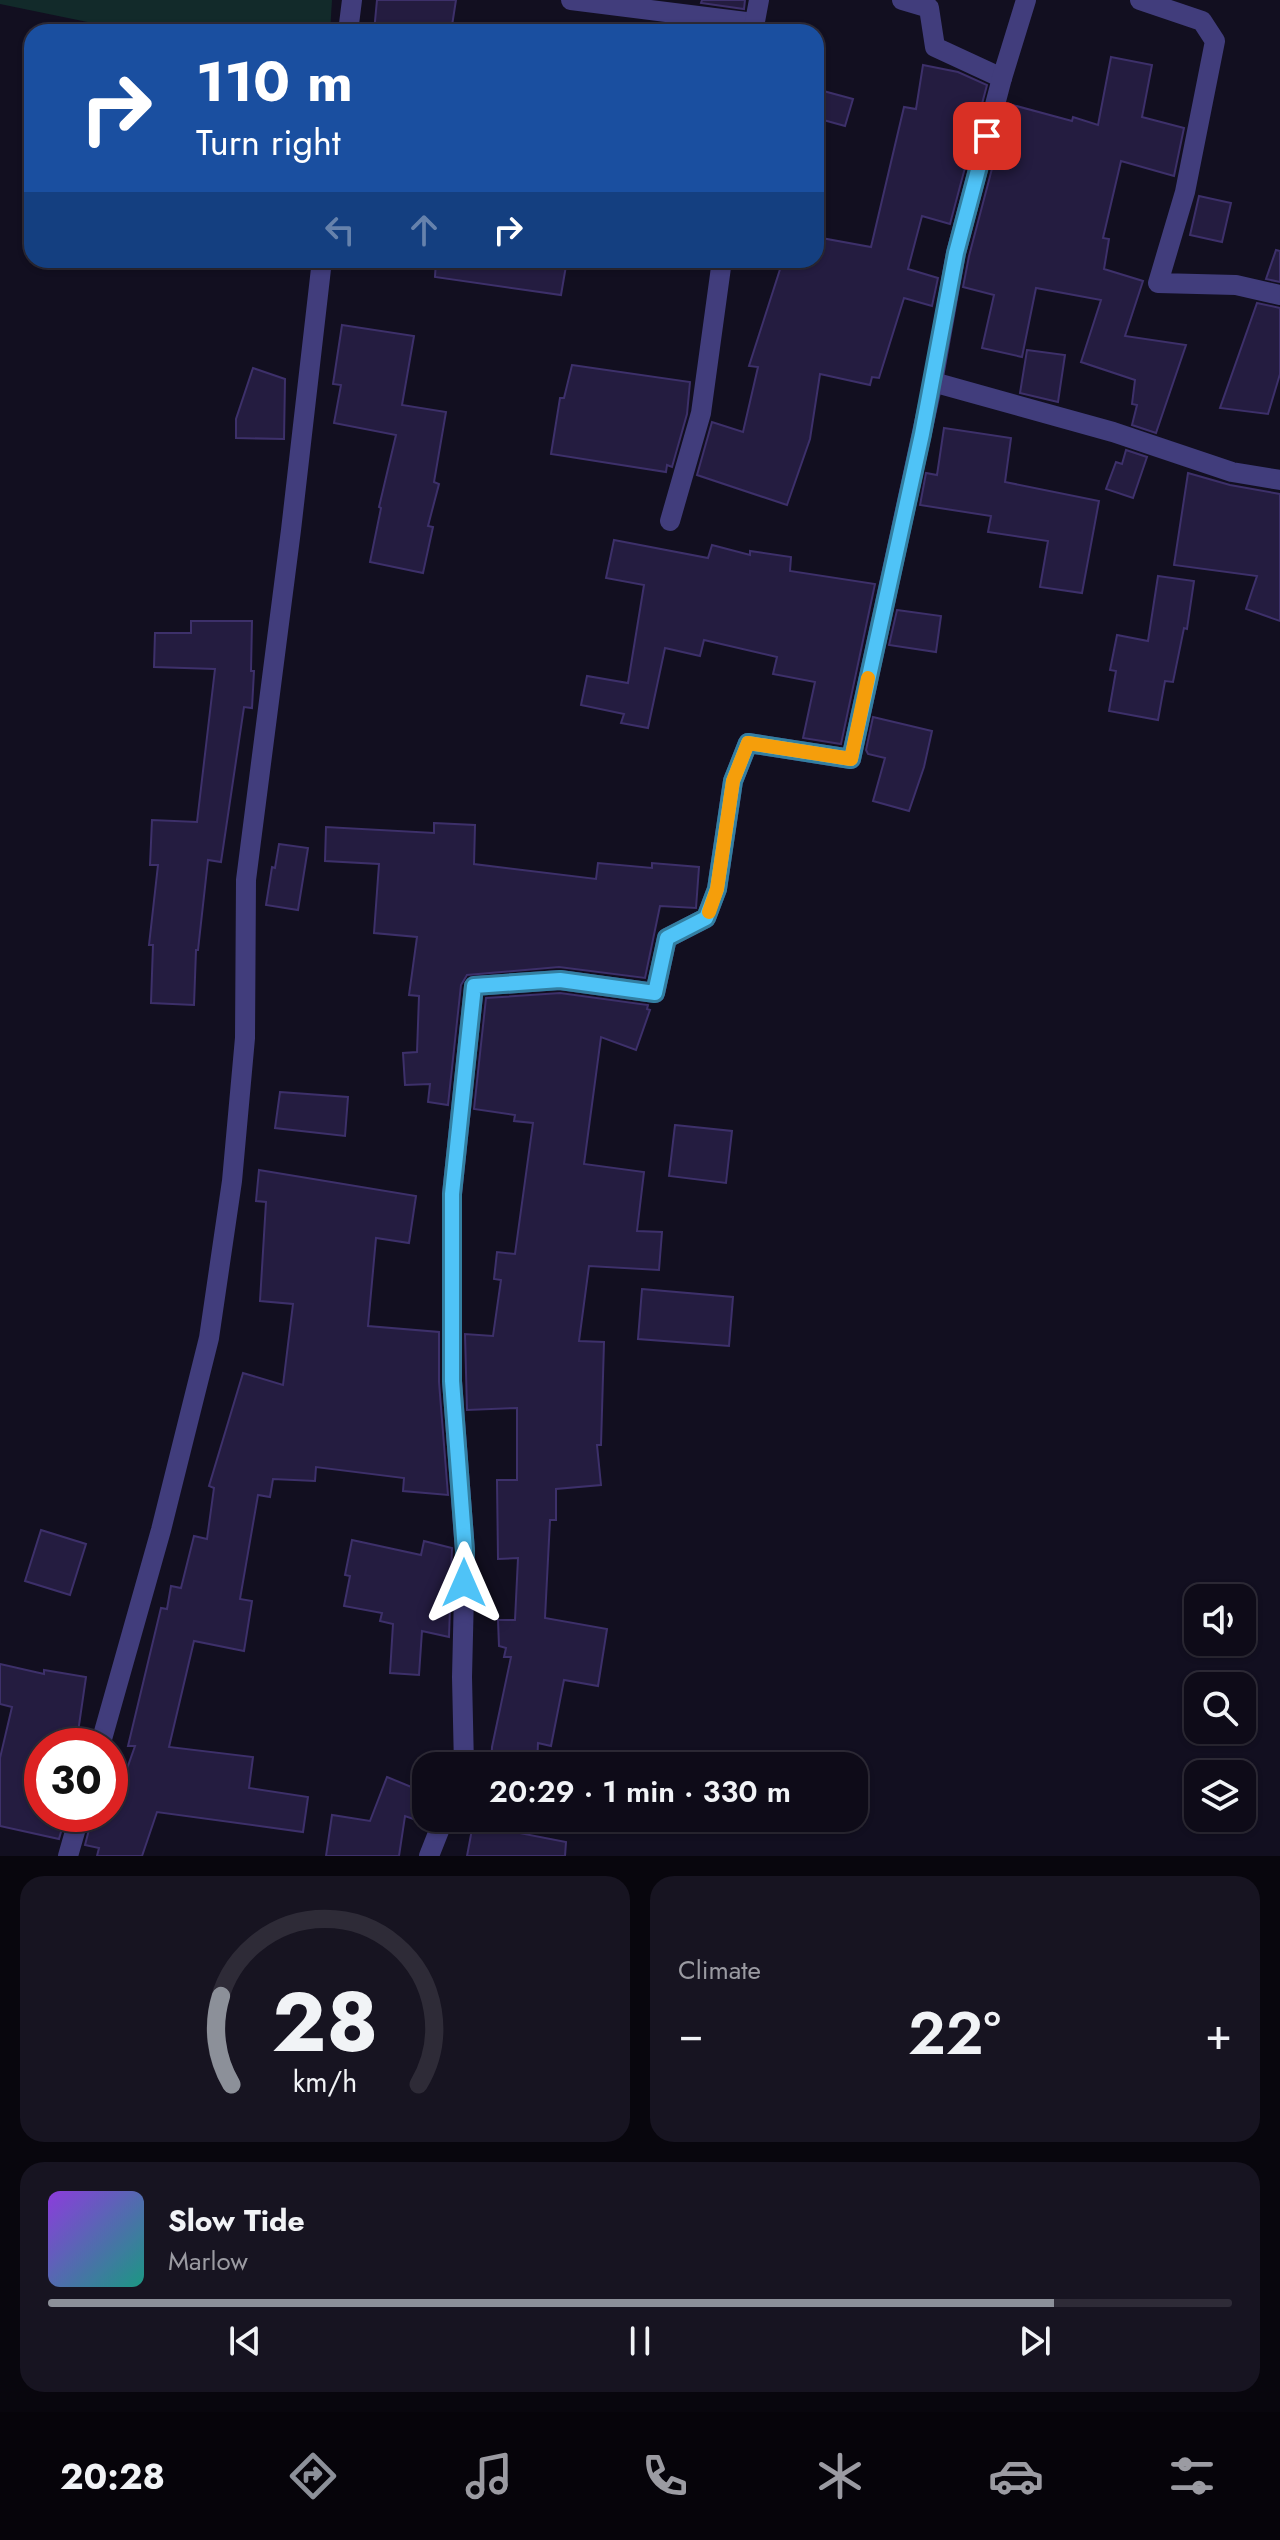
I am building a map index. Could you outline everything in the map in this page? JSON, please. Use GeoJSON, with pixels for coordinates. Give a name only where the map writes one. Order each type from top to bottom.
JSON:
{"type":"FeatureCollection","features":[{"type":"Feature","properties":{"kind":"street"},"geometry":{"type":"LineString","coordinates":[[349,24],[352,0]]}},
{"type":"Feature","properties":{"kind":"street"},"geometry":{"type":"LineString","coordinates":[[571,0],[728,24]]}},
{"type":"Feature","properties":{"kind":"street"},"geometry":{"type":"LineString","coordinates":[[755,24],[759,0]]}},
{"type":"Feature","properties":{"kind":"street"},"geometry":{"type":"LineString","coordinates":[[902,0],[929,8],[935,47],[1002,78]]}},
{"type":"Feature","properties":{"kind":"street"},"geometry":{"type":"LineString","coordinates":[[464,1752],[465,1551],[452,1381],[452,1194],[474,986],[560,980],[655,993],[667,938],[706,918],[712,903],[717,889],[733,781],[748,743],[851,759],[933,382],[956,253],[1026,0]]}},
{"type":"Feature","properties":{"kind":"street"},"geometry":{"type":"LineString","coordinates":[[1140,0],[1202,21],[1215,41],[1185,192],[1158,283],[1236,285],[1280,295]]}},
{"type":"Feature","properties":{"kind":"street"},"geometry":{"type":"LineString","coordinates":[[105,1728],[161,1530],[211,1322],[232,1181],[245,1038],[246,880],[321,268]]}},
{"type":"Feature","properties":{"kind":"street"},"geometry":{"type":"LineString","coordinates":[[670,521],[701,413],[721,268]]}},
{"type":"Feature","properties":{"kind":"street"},"geometry":{"type":"LineString","coordinates":[[933,382],[1113,432],[1232,472],[1280,480]]}},
{"type":"Feature","properties":{"kind":"street"},"geometry":{"type":"LineString","coordinates":[[68,1856],[75,1832]]}},
{"type":"Feature","properties":{"kind":"street"},"geometry":{"type":"LineString","coordinates":[[429,1856],[438,1832]]}},
{"type":"Feature","properties":{"kind":"green space"},"geometry":{"type":"Polygon","coordinates":[[[0,0],[332,0],[330,24],[97,24],[0,4],[0,0]]]}},
{"type":"Feature","properties":{"kind":"building"},"geometry":{"type":"Polygon","coordinates":[[[377,0],[456,0],[452,24],[375,24],[377,0]]]}},
{"type":"Feature","properties":{"kind":"building"},"geometry":{"type":"Polygon","coordinates":[[[702,0],[745,0],[744,9],[701,3],[702,0]]]}},
{"type":"Feature","properties":{"kind":"building"},"geometry":{"type":"Polygon","coordinates":[[[1111,57],[1152,65],[1142,117],[1184,128],[1174,176],[1121,161],[1103,238],[1109,239],[1104,269],[1143,281],[1125,336],[1186,345],[1156,433],[1132,425],[1137,405],[1132,404],[1135,380],[1081,362],[1101,300],[1036,288],[1022,357],[982,348],[994,295],[963,287],[1009,104],[1098,125],[1111,57]]]}},
{"type":"Feature","properties":{"kind":"building"},"geometry":{"type":"Polygon","coordinates":[[[923,65],[958,72],[987,85],[950,224],[922,216],[908,269],[938,278],[932,306],[904,298],[879,378],[872,377],[870,385],[820,374],[810,439],[787,505],[697,475],[712,422],[743,432],[758,367],[749,366],[780,268],[824,268],[824,238],[871,247],[904,107],[916,109],[923,65]]]}},
{"type":"Feature","properties":{"kind":"building"},"geometry":{"type":"Polygon","coordinates":[[[824,91],[853,99],[845,126],[824,120],[824,91]]]}},
{"type":"Feature","properties":{"kind":"building"},"geometry":{"type":"Polygon","coordinates":[[[1199,196],[1231,203],[1222,242],[1190,235],[1199,196]]]}},
{"type":"Feature","properties":{"kind":"building"},"geometry":{"type":"Polygon","coordinates":[[[1276,250],[1280,251],[1280,282],[1266,279],[1276,250]]]}},
{"type":"Feature","properties":{"kind":"building"},"geometry":{"type":"Polygon","coordinates":[[[436,268],[566,268],[561,295],[435,277],[436,268]]]}},
{"type":"Feature","properties":{"kind":"building"},"geometry":{"type":"Polygon","coordinates":[[[1257,303],[1280,308],[1280,374],[1268,414],[1220,408],[1257,303]]]}},
{"type":"Feature","properties":{"kind":"building"},"geometry":{"type":"Polygon","coordinates":[[[342,325],[414,336],[402,405],[446,412],[434,482],[439,484],[428,526],[433,527],[423,573],[370,562],[396,435],[334,423],[341,385],[333,384],[342,325]]]}},
{"type":"Feature","properties":{"kind":"building"},"geometry":{"type":"Polygon","coordinates":[[[1027,350],[1065,355],[1058,402],[1020,393],[1027,350]]]}},
{"type":"Feature","properties":{"kind":"building"},"geometry":{"type":"Polygon","coordinates":[[[572,365],[690,382],[687,414],[672,467],[667,465],[666,472],[551,454],[560,398],[564,398],[572,365]]]}},
{"type":"Feature","properties":{"kind":"building"},"geometry":{"type":"Polygon","coordinates":[[[253,368],[285,379],[284,439],[236,438],[236,419],[253,368]]]}},
{"type":"Feature","properties":{"kind":"building"},"geometry":{"type":"Polygon","coordinates":[[[944,428],[1011,438],[1005,482],[1099,501],[1082,593],[1040,587],[1048,541],[988,532],[991,516],[920,505],[926,473],[937,475],[944,428]]]}},
{"type":"Feature","properties":{"kind":"building"},"geometry":{"type":"Polygon","coordinates":[[[1126,450],[1147,457],[1133,498],[1106,489],[1116,462],[1122,464],[1126,450]]]}},
{"type":"Feature","properties":{"kind":"building"},"geometry":{"type":"Polygon","coordinates":[[[1188,473],[1280,494],[1280,621],[1246,609],[1257,576],[1174,565],[1188,473]]]}},
{"type":"Feature","properties":{"kind":"building"},"geometry":{"type":"Polygon","coordinates":[[[614,540],[708,558],[712,545],[750,555],[750,551],[791,557],[790,571],[875,584],[841,744],[803,738],[815,682],[773,674],[777,657],[704,640],[700,656],[665,648],[648,728],[621,723],[624,714],[581,705],[587,676],[628,683],[644,585],[606,578],[614,540]]]}},
{"type":"Feature","properties":{"kind":"building"},"geometry":{"type":"Polygon","coordinates":[[[1158,576],[1194,581],[1187,629],[1184,628],[1173,682],[1165,681],[1158,720],[1109,711],[1116,671],[1110,670],[1117,635],[1148,641],[1158,576]]]}},
{"type":"Feature","properties":{"kind":"building"},"geometry":{"type":"Polygon","coordinates":[[[897,610],[941,616],[936,652],[889,645],[897,610]]]}},
{"type":"Feature","properties":{"kind":"building"},"geometry":{"type":"Polygon","coordinates":[[[191,621],[252,621],[252,708],[244,707],[221,862],[208,860],[196,950],[194,1005],[151,1003],[153,945],[149,945],[158,865],[150,865],[152,820],[197,822],[215,669],[154,667],[155,633],[191,633],[191,621]]]}},
{"type":"Feature","properties":{"kind":"building"},"geometry":{"type":"Polygon","coordinates":[[[873,717],[932,731],[909,811],[873,801],[885,758],[868,754],[866,750],[873,717]]]}},
{"type":"Feature","properties":{"kind":"building"},"geometry":{"type":"Polygon","coordinates":[[[434,823],[475,825],[474,864],[596,879],[598,863],[652,868],[652,863],[699,867],[696,908],[660,906],[645,978],[559,967],[467,975],[461,985],[448,1105],[428,1102],[430,1084],[405,1085],[403,1053],[417,1052],[419,996],[409,995],[417,937],[374,933],[379,864],[325,861],[326,827],[434,833],[434,823]]]}},
{"type":"Feature","properties":{"kind":"building"},"geometry":{"type":"Polygon","coordinates":[[[279,844],[308,848],[298,910],[266,905],[279,844]]]}},
{"type":"Feature","properties":{"kind":"building"},"geometry":{"type":"Polygon","coordinates":[[[560,993],[648,1005],[647,1009],[650,1010],[636,1050],[601,1037],[584,1164],[644,1172],[637,1231],[662,1232],[659,1270],[589,1266],[579,1341],[604,1342],[601,1445],[597,1445],[601,1485],[556,1489],[556,1520],[550,1520],[545,1618],[607,1629],[598,1686],[564,1680],[551,1746],[538,1743],[538,1752],[492,1752],[511,1657],[504,1657],[506,1648],[499,1646],[498,1620],[515,1620],[518,1558],[498,1559],[497,1480],[517,1480],[517,1408],[467,1410],[465,1334],[493,1336],[501,1280],[494,1279],[497,1252],[515,1254],[533,1123],[514,1121],[515,1115],[474,1109],[486,998],[560,993]]]}},
{"type":"Feature","properties":{"kind":"building"},"geometry":{"type":"Polygon","coordinates":[[[280,1092],[348,1097],[345,1136],[275,1128],[280,1092]]]}},
{"type":"Feature","properties":{"kind":"building"},"geometry":{"type":"Polygon","coordinates":[[[675,1125],[732,1131],[726,1183],[669,1176],[675,1125]]]}},
{"type":"Feature","properties":{"kind":"building"},"geometry":{"type":"Polygon","coordinates":[[[259,1170],[416,1196],[409,1243],[376,1238],[368,1326],[439,1332],[439,1382],[448,1495],[403,1491],[404,1478],[316,1467],[315,1481],[273,1479],[270,1497],[258,1495],[240,1599],[252,1601],[244,1651],[194,1641],[169,1747],[253,1757],[249,1788],[308,1797],[303,1832],[157,1812],[142,1856],[97,1856],[99,1848],[85,1845],[88,1832],[128,1832],[128,1766],[135,1746],[128,1746],[161,1608],[167,1609],[171,1586],[181,1588],[194,1536],[207,1539],[214,1488],[209,1486],[243,1373],[283,1385],[293,1304],[260,1301],[266,1202],[256,1201],[259,1170]]]}},
{"type":"Feature","properties":{"kind":"building"},"geometry":{"type":"Polygon","coordinates":[[[642,1289],[733,1297],[729,1346],[638,1339],[642,1289]]]}},
{"type":"Feature","properties":{"kind":"building"},"geometry":{"type":"Polygon","coordinates":[[[41,1530],[86,1544],[70,1595],[25,1581],[41,1530]]]}},
{"type":"Feature","properties":{"kind":"building"},"geometry":{"type":"Polygon","coordinates":[[[352,1540],[421,1555],[424,1541],[452,1548],[449,1637],[422,1631],[419,1675],[390,1673],[393,1624],[380,1621],[382,1613],[344,1606],[350,1576],[345,1575],[352,1540]]]}},
{"type":"Feature","properties":{"kind":"building"},"geometry":{"type":"Polygon","coordinates":[[[0,1664],[44,1674],[44,1670],[86,1677],[79,1728],[24,1728],[24,1831],[0,1826],[0,1758],[12,1707],[0,1704],[0,1664]]]}},
{"type":"Feature","properties":{"kind":"building"},"geometry":{"type":"Polygon","coordinates":[[[387,1777],[412,1787],[412,1818],[405,1816],[399,1856],[326,1856],[332,1815],[370,1821],[387,1777]]]}},
{"type":"Feature","properties":{"kind":"building"},"geometry":{"type":"Polygon","coordinates":[[[27,1832],[61,1832],[59,1839],[27,1832]]]}},
{"type":"Feature","properties":{"kind":"building"},"geometry":{"type":"Polygon","coordinates":[[[472,1832],[514,1832],[566,1842],[565,1856],[467,1856],[472,1832]]]}},
{"type":"Feature","properties":{"kind":"slow traffic"},"geometry":{"type":"LineString","coordinates":[[709,912],[717,889],[733,781],[748,743],[851,759],[868,678]]}},
{"type":"Feature","properties":{"kind":"route"},"geometry":{"type":"LineString","coordinates":[[464,1583],[465,1551],[452,1381],[452,1194],[474,986],[560,980],[655,993],[667,938],[706,918],[717,889],[733,781],[748,743],[851,759],[933,382],[956,253],[987,136]]}}]}
